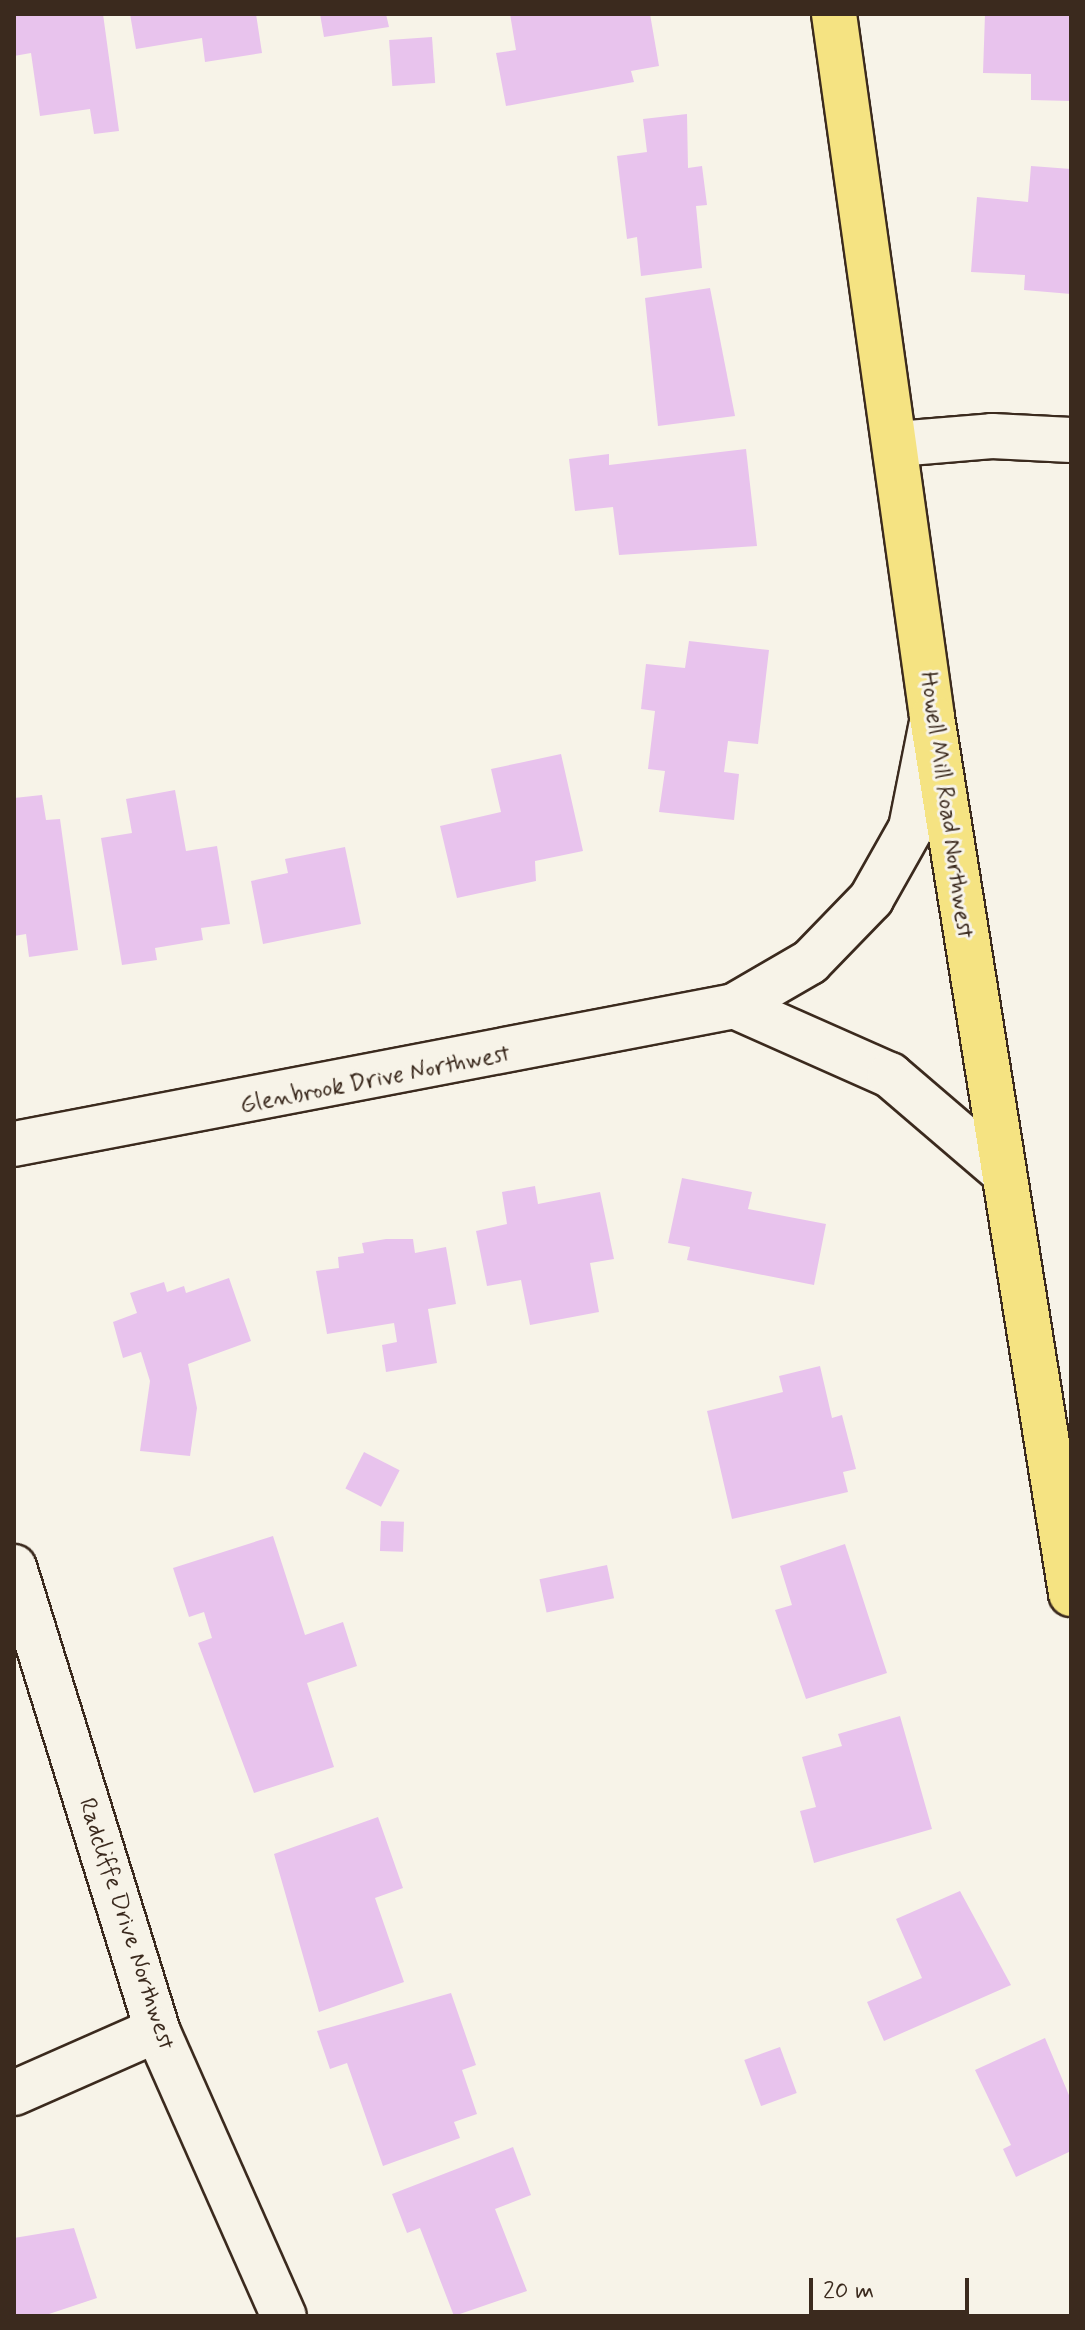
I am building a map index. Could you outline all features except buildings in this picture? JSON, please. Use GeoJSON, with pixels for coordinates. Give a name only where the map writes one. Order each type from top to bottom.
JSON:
{"type":"FeatureCollection","features":[{"type":"Feature","properties":{"kind":"main road","name":"Howell Mill Road Northwest"},"geometry":{"type":"LineString","coordinates":[[834,14],[897,444],[932,717],[1001,1170],[1071,1594]]}},
{"type":"Feature","properties":{"kind":"street"},"geometry":{"type":"LineString","coordinates":[[897,444],[1071,440]]}},
{"type":"Feature","properties":{"kind":"street","name":"Glenbrook Drive Northwest"},"geometry":{"type":"LineString","coordinates":[[14,1144],[734,1006],[810,962],[871,899],[911,828],[932,717]]}},
{"type":"Feature","properties":{"kind":"street"},"geometry":{"type":"LineString","coordinates":[[734,1006],[890,1075],[1001,1170]]}},
{"type":"Feature","properties":{"kind":"street","name":"Radcliffe Drive Northwest"},"geometry":{"type":"LineString","coordinates":[[14,1567],[157,2030],[284,2316]]}},
{"type":"Feature","properties":{"kind":"street"},"geometry":{"type":"LineString","coordinates":[[14,2093],[157,2030]]}}]}
